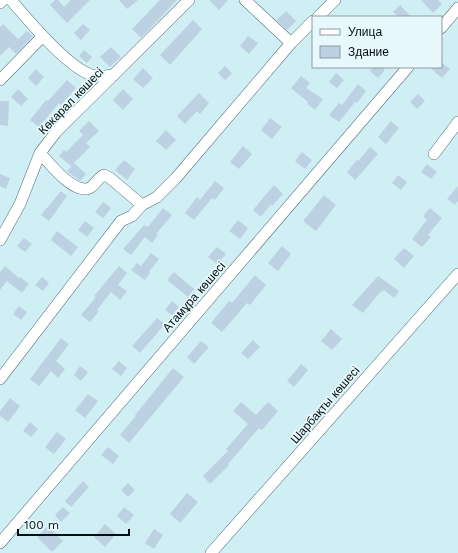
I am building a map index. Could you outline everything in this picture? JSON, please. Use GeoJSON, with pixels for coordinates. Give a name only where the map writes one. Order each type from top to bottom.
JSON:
{"type":"FeatureCollection","features":[{"type":"Feature","properties":{"kind":"street"},"geometry":{"type":"LineString","coordinates":[[0,3],[3,0]]}},
{"type":"Feature","properties":{"kind":"street"},"geometry":{"type":"LineString","coordinates":[[11,0],[43,36],[77,68],[95,76],[114,75]]}},
{"type":"Feature","properties":{"kind":"street","name":"Көкарал көшесі"},"geometry":{"type":"LineString","coordinates":[[0,240],[20,204],[40,153],[56,132],[189,0]]}},
{"type":"Feature","properties":{"kind":"street"},"geometry":{"type":"LineString","coordinates":[[245,0],[291,43]]}},
{"type":"Feature","properties":{"kind":"street"},"geometry":{"type":"LineString","coordinates":[[319,16],[335,0]]}},
{"type":"Feature","properties":{"kind":"street"},"geometry":{"type":"LineString","coordinates":[[442,27],[458,8]]}},
{"type":"Feature","properties":{"kind":"street"},"geometry":{"type":"LineString","coordinates":[[0,380],[121,221],[132,216],[142,205],[156,197],[176,178],[291,43],[312,22]]}},
{"type":"Feature","properties":{"kind":"street"},"geometry":{"type":"LineString","coordinates":[[0,80],[43,36]]}},
{"type":"Feature","properties":{"kind":"street","name":"Атамұра көшесі"},"geometry":{"type":"LineString","coordinates":[[0,543],[407,68]]}},
{"type":"Feature","properties":{"kind":"street"},"geometry":{"type":"LineString","coordinates":[[434,154],[458,122]]}},
{"type":"Feature","properties":{"kind":"street"},"geometry":{"type":"LineString","coordinates":[[40,153],[71,184],[79,188],[87,189],[92,187],[101,176],[104,175],[110,178],[142,205]]}},
{"type":"Feature","properties":{"kind":"street","name":"Шарбақты көшесі"},"geometry":{"type":"LineString","coordinates":[[211,553],[458,274]]}},
{"type":"Feature","properties":{"kind":"building"},"geometry":{"type":"Polygon","coordinates":[[[55,0],[58,0],[64,7],[71,0],[90,0],[67,23],[50,5],[55,0]]]}},
{"type":"Feature","properties":{"kind":"building"},"geometry":{"type":"Polygon","coordinates":[[[119,0],[138,0],[127,9],[119,0]]]}},
{"type":"Feature","properties":{"kind":"building"},"geometry":{"type":"Polygon","coordinates":[[[160,0],[177,0],[141,38],[132,29],[160,0]]]}},
{"type":"Feature","properties":{"kind":"building"},"geometry":{"type":"Polygon","coordinates":[[[209,0],[228,0],[219,10],[209,0]]]}},
{"type":"Feature","properties":{"kind":"building"},"geometry":{"type":"Polygon","coordinates":[[[421,0],[438,0],[442,4],[433,13],[421,0]]]}},
{"type":"Feature","properties":{"kind":"building"},"geometry":{"type":"Polygon","coordinates":[[[400,5],[410,16],[398,16],[393,12],[400,5]]]}},
{"type":"Feature","properties":{"kind":"building"},"geometry":{"type":"Polygon","coordinates":[[[286,11],[296,21],[287,30],[277,20],[286,11]]]}},
{"type":"Feature","properties":{"kind":"building"},"geometry":{"type":"Polygon","coordinates":[[[193,20],[202,29],[170,65],[160,55],[193,20]]]}},
{"type":"Feature","properties":{"kind":"building"},"geometry":{"type":"Polygon","coordinates":[[[3,24],[18,39],[27,31],[33,36],[16,54],[9,47],[0,56],[0,27],[3,24]]]}},
{"type":"Feature","properties":{"kind":"building"},"geometry":{"type":"Polygon","coordinates":[[[83,24],[90,30],[81,40],[74,33],[83,24]]]}},
{"type":"Feature","properties":{"kind":"building"},"geometry":{"type":"Polygon","coordinates":[[[248,36],[258,43],[249,54],[240,46],[248,36]]]}},
{"type":"Feature","properties":{"kind":"building"},"geometry":{"type":"Polygon","coordinates":[[[111,47],[121,57],[110,67],[100,57],[111,47]]]}},
{"type":"Feature","properties":{"kind":"building"},"geometry":{"type":"Polygon","coordinates":[[[84,50],[92,57],[87,63],[79,56],[84,50]]]}},
{"type":"Feature","properties":{"kind":"building"},"geometry":{"type":"Polygon","coordinates":[[[442,63],[450,69],[442,78],[430,68],[442,68],[442,63]]]}},
{"type":"Feature","properties":{"kind":"building"},"geometry":{"type":"Polygon","coordinates":[[[225,66],[232,73],[225,80],[218,73],[225,66]]]}},
{"type":"Feature","properties":{"kind":"building"},"geometry":{"type":"Polygon","coordinates":[[[143,68],[153,78],[143,88],[133,79],[143,68]]]}},
{"type":"Feature","properties":{"kind":"building"},"geometry":{"type":"Polygon","coordinates":[[[373,68],[382,68],[385,70],[378,78],[370,71],[373,68]]]}},
{"type":"Feature","properties":{"kind":"building"},"geometry":{"type":"Polygon","coordinates":[[[36,69],[44,77],[36,86],[28,78],[36,69]]]}},
{"type":"Feature","properties":{"kind":"building"},"geometry":{"type":"Polygon","coordinates":[[[336,73],[344,80],[337,88],[329,82],[336,73]]]}},
{"type":"Feature","properties":{"kind":"building"},"geometry":{"type":"Polygon","coordinates":[[[301,76],[310,83],[306,88],[323,99],[315,110],[291,88],[301,76]]]}},
{"type":"Feature","properties":{"kind":"building"},"geometry":{"type":"Polygon","coordinates":[[[67,80],[76,88],[61,105],[59,103],[39,127],[30,120],[46,100],[48,101],[67,80]]]}},
{"type":"Feature","properties":{"kind":"building"},"geometry":{"type":"Polygon","coordinates":[[[358,84],[366,91],[339,122],[329,115],[339,103],[342,105],[358,84]]]}},
{"type":"Feature","properties":{"kind":"building"},"geometry":{"type":"Polygon","coordinates":[[[18,89],[28,99],[21,106],[11,97],[18,89]]]}},
{"type":"Feature","properties":{"kind":"building"},"geometry":{"type":"Polygon","coordinates":[[[123,89],[133,99],[123,110],[113,100],[123,89]]]}},
{"type":"Feature","properties":{"kind":"building"},"geometry":{"type":"Polygon","coordinates":[[[199,93],[209,103],[200,114],[197,111],[185,124],[177,116],[199,93]]]}},
{"type":"Feature","properties":{"kind":"building"},"geometry":{"type":"Polygon","coordinates":[[[418,94],[425,101],[417,109],[410,102],[418,94]]]}},
{"type":"Feature","properties":{"kind":"building"},"geometry":{"type":"Polygon","coordinates":[[[0,101],[9,101],[8,126],[0,125],[0,101]]]}},
{"type":"Feature","properties":{"kind":"building"},"geometry":{"type":"Polygon","coordinates":[[[270,118],[282,127],[272,139],[261,130],[270,118]]]}},
{"type":"Feature","properties":{"kind":"building"},"geometry":{"type":"Polygon","coordinates":[[[89,121],[99,131],[86,143],[90,147],[74,163],[86,174],[80,181],[67,171],[72,166],[59,156],[64,150],[66,152],[83,135],[79,131],[89,121]]]}},
{"type":"Feature","properties":{"kind":"building"},"geometry":{"type":"Polygon","coordinates":[[[391,121],[399,128],[386,144],[378,137],[391,121]]]}},
{"type":"Feature","properties":{"kind":"building"},"geometry":{"type":"Polygon","coordinates":[[[166,130],[176,140],[166,150],[156,141],[166,130]]]}},
{"type":"Feature","properties":{"kind":"building"},"geometry":{"type":"Polygon","coordinates":[[[243,146],[252,154],[239,169],[230,162],[243,146]]]}},
{"type":"Feature","properties":{"kind":"building"},"geometry":{"type":"Polygon","coordinates":[[[370,147],[378,154],[355,180],[347,172],[370,147]]]}},
{"type":"Feature","properties":{"kind":"building"},"geometry":{"type":"Polygon","coordinates":[[[302,152],[312,160],[305,169],[295,161],[302,152]]]}},
{"type":"Feature","properties":{"kind":"building"},"geometry":{"type":"Polygon","coordinates":[[[124,160],[135,169],[127,180],[115,170],[124,160]]]}},
{"type":"Feature","properties":{"kind":"building"},"geometry":{"type":"Polygon","coordinates":[[[427,164],[437,172],[431,179],[421,172],[427,164]]]}},
{"type":"Feature","properties":{"kind":"building"},"geometry":{"type":"Polygon","coordinates":[[[0,174],[10,178],[6,189],[0,186],[0,174]]]}},
{"type":"Feature","properties":{"kind":"building"},"geometry":{"type":"Polygon","coordinates":[[[398,175],[407,182],[401,190],[392,183],[398,175]]]}},
{"type":"Feature","properties":{"kind":"building"},"geometry":{"type":"Polygon","coordinates":[[[215,181],[224,188],[215,200],[212,198],[194,220],[185,213],[197,197],[200,200],[215,181]]]}},
{"type":"Feature","properties":{"kind":"building"},"geometry":{"type":"Polygon","coordinates":[[[274,185],[283,194],[272,206],[271,204],[261,217],[253,210],[274,185]]]}},
{"type":"Feature","properties":{"kind":"building"},"geometry":{"type":"Polygon","coordinates":[[[458,186],[458,201],[455,205],[447,199],[458,186]]]}},
{"type":"Feature","properties":{"kind":"building"},"geometry":{"type":"Polygon","coordinates":[[[61,191],[67,196],[49,221],[41,215],[61,191]]]}},
{"type":"Feature","properties":{"kind":"building"},"geometry":{"type":"Polygon","coordinates":[[[324,195],[336,205],[316,231],[303,221],[324,195]]]}},
{"type":"Feature","properties":{"kind":"building"},"geometry":{"type":"Polygon","coordinates":[[[103,202],[111,208],[103,218],[95,212],[103,202]]]}},
{"type":"Feature","properties":{"kind":"building"},"geometry":{"type":"Polygon","coordinates":[[[163,208],[172,215],[156,234],[158,235],[152,243],[145,237],[131,255],[123,249],[144,225],[148,227],[163,208]]]}},
{"type":"Feature","properties":{"kind":"building"},"geometry":{"type":"Polygon","coordinates":[[[430,208],[442,218],[428,235],[431,237],[422,247],[412,239],[427,220],[423,216],[430,208]]]}},
{"type":"Feature","properties":{"kind":"building"},"geometry":{"type":"Polygon","coordinates":[[[238,220],[248,228],[240,239],[229,231],[238,220]]]}},
{"type":"Feature","properties":{"kind":"building"},"geometry":{"type":"Polygon","coordinates":[[[85,221],[94,228],[87,237],[78,230],[85,221]]]}},
{"type":"Feature","properties":{"kind":"building"},"geometry":{"type":"Polygon","coordinates":[[[57,231],[78,247],[71,256],[51,240],[57,231]]]}},
{"type":"Feature","properties":{"kind":"building"},"geometry":{"type":"Polygon","coordinates":[[[24,238],[32,244],[25,252],[17,246],[24,238]]]}},
{"type":"Feature","properties":{"kind":"building"},"geometry":{"type":"Polygon","coordinates":[[[282,246],[291,254],[278,271],[268,263],[282,246]]]}},
{"type":"Feature","properties":{"kind":"building"},"geometry":{"type":"Polygon","coordinates":[[[217,247],[226,254],[217,264],[208,257],[217,247]]]}},
{"type":"Feature","properties":{"kind":"building"},"geometry":{"type":"Polygon","coordinates":[[[404,248],[414,256],[404,268],[394,259],[404,248]]]}},
{"type":"Feature","properties":{"kind":"building"},"geometry":{"type":"Polygon","coordinates":[[[151,253],[159,259],[145,280],[131,270],[137,263],[141,266],[151,253]]]}},
{"type":"Feature","properties":{"kind":"building"},"geometry":{"type":"Polygon","coordinates":[[[5,266],[29,284],[22,293],[7,281],[0,290],[0,272],[5,266]]]}},
{"type":"Feature","properties":{"kind":"building"},"geometry":{"type":"Polygon","coordinates":[[[119,266],[127,273],[118,285],[127,291],[120,300],[111,292],[90,322],[81,315],[96,297],[94,296],[119,266]]]}},
{"type":"Feature","properties":{"kind":"building"},"geometry":{"type":"Polygon","coordinates":[[[174,272],[194,289],[188,297],[167,280],[174,272]]]}},
{"type":"Feature","properties":{"kind":"building"},"geometry":{"type":"Polygon","coordinates":[[[255,275],[266,285],[250,305],[247,303],[222,332],[211,323],[229,301],[232,303],[255,275]]]}},
{"type":"Feature","properties":{"kind":"building"},"geometry":{"type":"Polygon","coordinates":[[[378,276],[399,291],[394,298],[384,290],[382,292],[381,291],[363,313],[352,305],[378,276]]]}},
{"type":"Feature","properties":{"kind":"building"},"geometry":{"type":"Polygon","coordinates":[[[42,277],[49,283],[43,291],[35,285],[42,277]]]}},
{"type":"Feature","properties":{"kind":"building"},"geometry":{"type":"Polygon","coordinates":[[[190,300],[195,305],[189,312],[183,308],[190,300]]]}},
{"type":"Feature","properties":{"kind":"building"},"geometry":{"type":"Polygon","coordinates":[[[172,301],[179,307],[172,315],[165,310],[172,301]]]}},
{"type":"Feature","properties":{"kind":"building"},"geometry":{"type":"Polygon","coordinates":[[[19,306],[27,312],[21,320],[13,314],[19,306]]]}},
{"type":"Feature","properties":{"kind":"building"},"geometry":{"type":"Polygon","coordinates":[[[157,318],[165,324],[140,353],[132,346],[157,318]]]}},
{"type":"Feature","properties":{"kind":"building"},"geometry":{"type":"Polygon","coordinates":[[[331,329],[342,339],[332,350],[321,341],[331,329]]]}},
{"type":"Feature","properties":{"kind":"building"},"geometry":{"type":"Polygon","coordinates":[[[61,338],[69,344],[56,361],[65,369],[58,378],[51,371],[39,386],[30,379],[61,338]]]}},
{"type":"Feature","properties":{"kind":"building"},"geometry":{"type":"Polygon","coordinates":[[[253,340],[260,347],[248,359],[241,353],[253,340]]]}},
{"type":"Feature","properties":{"kind":"building"},"geometry":{"type":"Polygon","coordinates":[[[201,341],[209,347],[194,364],[187,357],[201,341]]]}},
{"type":"Feature","properties":{"kind":"building"},"geometry":{"type":"Polygon","coordinates":[[[119,361],[127,368],[121,376],[112,369],[119,361]]]}},
{"type":"Feature","properties":{"kind":"building"},"geometry":{"type":"Polygon","coordinates":[[[301,364],[308,370],[294,387],[287,381],[301,364]]]}},
{"type":"Feature","properties":{"kind":"building"},"geometry":{"type":"Polygon","coordinates":[[[80,366],[88,372],[81,381],[74,375],[80,366]]]}},
{"type":"Feature","properties":{"kind":"building"},"geometry":{"type":"Polygon","coordinates":[[[173,368],[184,377],[129,443],[120,435],[173,368]]]}},
{"type":"Feature","properties":{"kind":"building"},"geometry":{"type":"Polygon","coordinates":[[[88,394],[98,401],[85,418],[75,410],[88,394]]]}},
{"type":"Feature","properties":{"kind":"building"},"geometry":{"type":"Polygon","coordinates":[[[10,398],[20,406],[8,422],[0,416],[0,411],[10,398]]]}},
{"type":"Feature","properties":{"kind":"building"},"geometry":{"type":"Polygon","coordinates":[[[241,402],[256,415],[268,402],[278,411],[262,430],[259,428],[228,464],[229,465],[210,484],[203,476],[228,451],[226,449],[248,424],[233,411],[241,402]]]}},
{"type":"Feature","properties":{"kind":"building"},"geometry":{"type":"Polygon","coordinates":[[[30,422],[38,429],[31,437],[23,431],[30,422]]]}},
{"type":"Feature","properties":{"kind":"building"},"geometry":{"type":"Polygon","coordinates":[[[57,432],[66,439],[54,454],[45,447],[57,432]]]}},
{"type":"Feature","properties":{"kind":"building"},"geometry":{"type":"Polygon","coordinates":[[[108,447],[119,456],[113,464],[101,455],[108,447]]]}},
{"type":"Feature","properties":{"kind":"building"},"geometry":{"type":"Polygon","coordinates":[[[83,481],[89,487],[71,507],[65,501],[83,481]]]}},
{"type":"Feature","properties":{"kind":"building"},"geometry":{"type":"Polygon","coordinates":[[[128,483],[135,490],[128,497],[121,490],[128,483]]]}},
{"type":"Feature","properties":{"kind":"building"},"geometry":{"type":"Polygon","coordinates":[[[187,493],[198,502],[180,523],[170,514],[187,493]]]}},
{"type":"Feature","properties":{"kind":"building"},"geometry":{"type":"Polygon","coordinates":[[[63,507],[70,513],[61,522],[55,515],[63,507]]]}},
{"type":"Feature","properties":{"kind":"building"},"geometry":{"type":"Polygon","coordinates":[[[124,507],[134,515],[126,524],[117,516],[124,507]]]}},
{"type":"Feature","properties":{"kind":"building"},"geometry":{"type":"Polygon","coordinates":[[[105,524],[116,534],[105,547],[94,537],[105,524]]]}},
{"type":"Feature","properties":{"kind":"building"},"geometry":{"type":"Polygon","coordinates":[[[48,526],[63,541],[52,552],[37,537],[48,526]]]}},
{"type":"Feature","properties":{"kind":"building"},"geometry":{"type":"Polygon","coordinates":[[[154,529],[163,535],[154,549],[145,543],[154,529]]]}}]}
